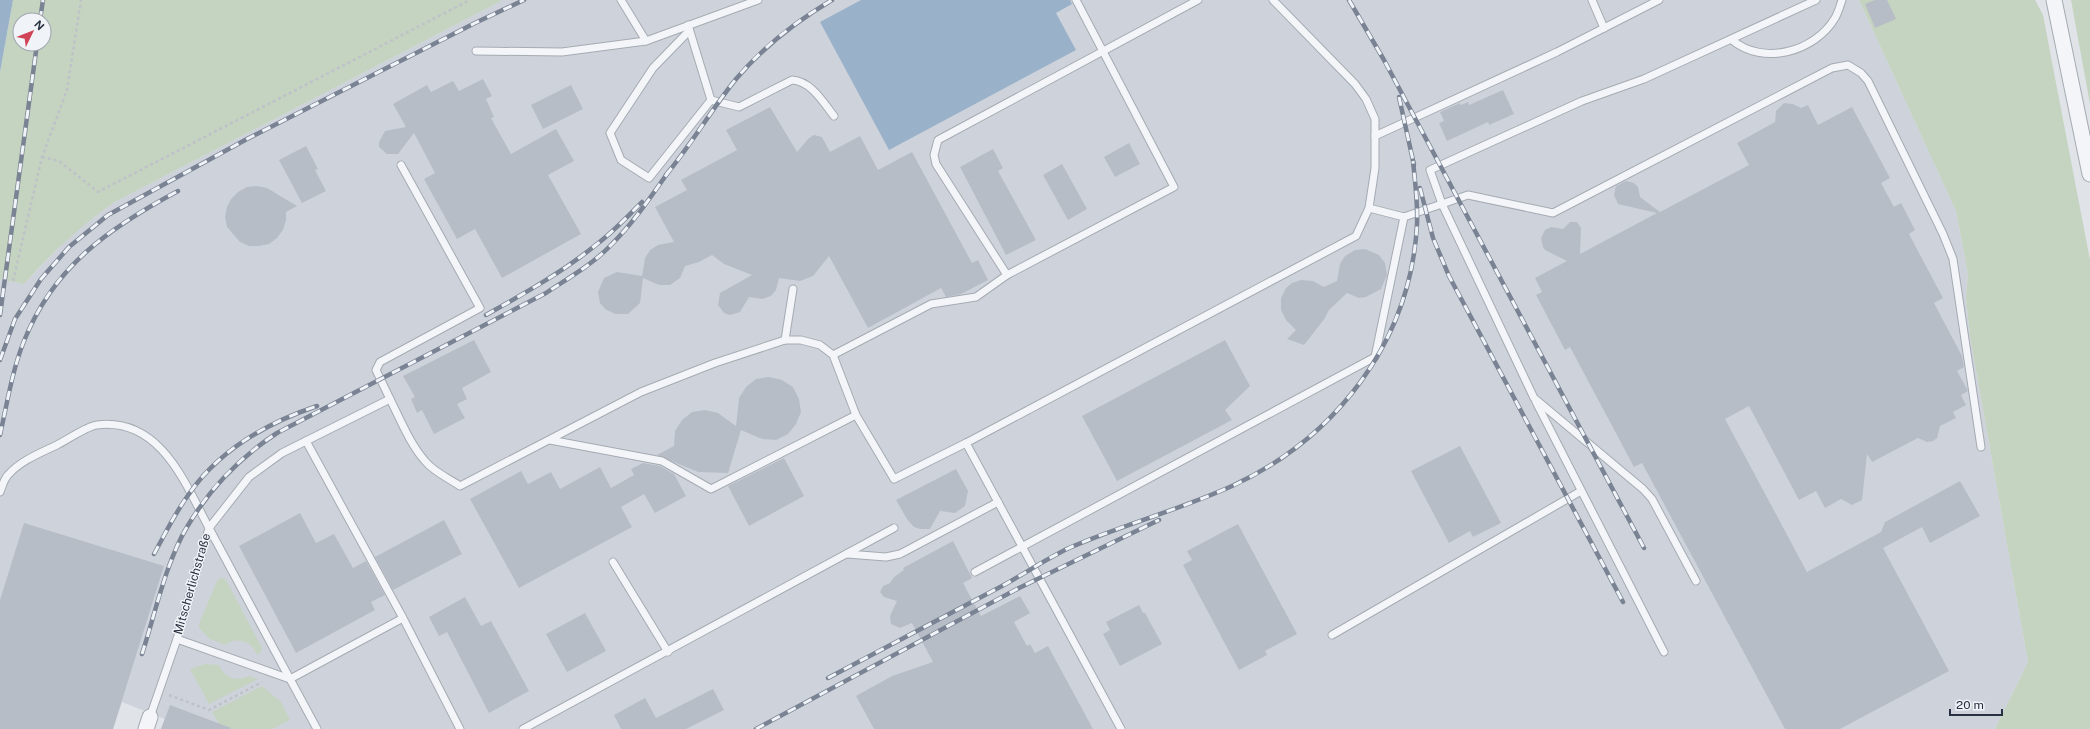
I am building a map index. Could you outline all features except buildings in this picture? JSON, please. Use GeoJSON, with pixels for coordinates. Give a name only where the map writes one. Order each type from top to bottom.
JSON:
{"type":"FeatureCollection","features":[{"type":"Feature","properties":{"kind":"street"},"geometry":{"type":"LineString","coordinates":[[2054,0],[2090,174]]}},
{"type":"Feature","properties":{"kind":"lane"},"geometry":{"type":"LineString","coordinates":[[621,0],[646,41]]}},
{"type":"Feature","properties":{"kind":"lane"},"geometry":{"type":"LineString","coordinates":[[476,51],[562,52],[646,41],[689,28],[741,3],[758,0]]}},
{"type":"Feature","properties":{"kind":"lane"},"geometry":{"type":"LineString","coordinates":[[833,355],[931,304],[976,297],[1007,275],[1174,187],[1076,0]]}},
{"type":"Feature","properties":{"kind":"lane"},"geometry":{"type":"LineString","coordinates":[[1007,275],[936,164],[934,155],[938,140],[1198,0]]}},
{"type":"Feature","properties":{"kind":"lane"},"geometry":{"type":"LineString","coordinates":[[401,165],[480,308],[380,362],[376,370],[418,452],[432,468],[460,486],[641,392],[715,363],[785,340],[801,340],[820,345],[833,355],[856,415],[894,479],[966,443],[1356,236],[1369,208],[1375,168],[1375,119],[1366,99],[1355,84],[1273,0]]}},
{"type":"Feature","properties":{"kind":"lane"},"geometry":{"type":"LineString","coordinates":[[1592,0],[1604,28]]}},
{"type":"Feature","properties":{"kind":"lane"},"geometry":{"type":"LineString","coordinates":[[1375,136],[1557,52],[1659,0]]}},
{"type":"Feature","properties":{"kind":"lane"},"geometry":{"type":"LineString","coordinates":[[1664,652],[1534,398],[1442,204],[1430,170],[1582,101],[1644,79],[1732,40],[1816,0]]}},
{"type":"Feature","properties":{"kind":"lane"},"geometry":{"type":"LineString","coordinates":[[1732,40],[1741,47],[1753,52],[1765,54],[1793,50],[1803,46],[1824,31],[1836,17],[1842,0]]}},
{"type":"Feature","properties":{"kind":"lane"},"geometry":{"type":"LineString","coordinates":[[689,28],[711,100]]}},
{"type":"Feature","properties":{"kind":"lane"},"geometry":{"type":"LineString","coordinates":[[689,28],[653,68],[610,133],[621,160],[649,178],[711,100]]}},
{"type":"Feature","properties":{"kind":"lane"},"geometry":{"type":"LineString","coordinates":[[1369,208],[1404,217],[1468,195],[1553,213],[1832,68],[1848,65],[1861,73],[1868,81],[1943,234],[1953,259],[1981,447]]}},
{"type":"Feature","properties":{"kind":"lane"},"geometry":{"type":"LineString","coordinates":[[711,100],[739,107],[792,80],[798,80],[808,86],[834,116]]}},
{"type":"Feature","properties":{"kind":"lane"},"geometry":{"type":"LineString","coordinates":[[975,572],[1375,357],[1404,217]]}},
{"type":"Feature","properties":{"kind":"lane"},"geometry":{"type":"LineString","coordinates":[[785,340],[793,289]]}},
{"type":"Feature","properties":{"kind":"lane"},"geometry":{"type":"LineString","coordinates":[[317,729],[208,528],[249,477],[271,460],[390,398]]}},
{"type":"Feature","properties":{"kind":"lane"},"geometry":{"type":"LineString","coordinates":[[1534,398],[1643,489],[1652,499],[1696,581]]}},
{"type":"Feature","properties":{"kind":"lane"},"geometry":{"type":"LineString","coordinates":[[550,440],[662,461],[711,489],[856,415]]}},
{"type":"Feature","properties":{"kind":"lane","name":"Mitscherlichstraße"},"geometry":{"type":"LineString","coordinates":[[0,492],[7,476],[25,461],[96,424],[124,425],[143,434],[167,455],[178,471],[208,528],[177,639],[148,723]]}},
{"type":"Feature","properties":{"kind":"lane"},"geometry":{"type":"LineString","coordinates":[[306,441],[403,618],[460,729]]}},
{"type":"Feature","properties":{"kind":"lane"},"geometry":{"type":"LineString","coordinates":[[966,443],[1121,729]]}},
{"type":"Feature","properties":{"kind":"lane"},"geometry":{"type":"LineString","coordinates":[[1332,635],[1581,491]]}},
{"type":"Feature","properties":{"kind":"lane"},"geometry":{"type":"LineString","coordinates":[[846,554],[886,557],[900,554],[998,502]]}},
{"type":"Feature","properties":{"kind":"lane"},"geometry":{"type":"LineString","coordinates":[[523,729],[668,652],[894,528]]}},
{"type":"Feature","properties":{"kind":"lane"},"geometry":{"type":"LineString","coordinates":[[613,562],[668,652]]}},
{"type":"Feature","properties":{"kind":"lane"},"geometry":{"type":"LineString","coordinates":[[177,639],[275,675],[290,679],[403,618]]}},
{"type":"Feature","properties":{"kind":"path"},"geometry":{"type":"LineString","coordinates":[[13,281],[42,157],[67,90],[81,0]]}},
{"type":"Feature","properties":{"kind":"path"},"geometry":{"type":"LineString","coordinates":[[42,157],[59,161],[98,192],[470,0]]}},
{"type":"Feature","properties":{"kind":"path"},"geometry":{"type":"LineString","coordinates":[[159,691],[209,710],[275,675]]}},
{"type":"Feature","properties":{"kind":"shaded area"},"geometry":{"type":"Polygon","coordinates":[[[37,0],[50,0],[48,12],[41,12],[37,0]]]}},
{"type":"Feature","properties":{"kind":"shaded area"},"geometry":{"type":"Polygon","coordinates":[[[503,0],[1859,0],[1956,211],[1968,274],[1966,298],[1970,336],[2028,662],[1995,729],[161,729],[165,719],[122,702],[113,729],[0,729],[0,256],[42,52],[36,109],[10,281],[24,284],[71,235],[115,202],[503,0]]]}},
{"type":"Feature","properties":{"kind":"green space"},"geometry":{"type":"Polygon","coordinates":[[[13,0],[503,0],[115,202],[90,220],[67,240],[24,284],[0,279],[0,72],[13,0]]]}},
{"type":"Feature","properties":{"kind":"green space"},"geometry":{"type":"Polygon","coordinates":[[[1859,0],[2035,0],[2043,15],[2090,260],[2090,729],[1995,729],[2028,662],[1970,336],[1966,298],[1968,274],[1956,211],[1859,0]]]}},
{"type":"Feature","properties":{"kind":"green space"},"geometry":{"type":"Polygon","coordinates":[[[2071,0],[2090,0],[2090,104],[2071,0]]]}},
{"type":"Feature","properties":{"kind":"green space"},"geometry":{"type":"Polygon","coordinates":[[[221,577],[226,580],[262,648],[257,655],[251,646],[244,641],[230,642],[225,645],[210,639],[199,628],[199,624],[217,581],[221,577]]]}},
{"type":"Feature","properties":{"kind":"green space"},"geometry":{"type":"Polygon","coordinates":[[[205,664],[219,665],[224,673],[231,678],[240,679],[249,676],[258,679],[209,704],[190,669],[205,664]]]}},
{"type":"Feature","properties":{"kind":"green space"},"geometry":{"type":"Polygon","coordinates":[[[262,686],[281,702],[290,720],[272,729],[222,729],[212,712],[262,686]]]}},
{"type":"Feature","properties":{"kind":"water"},"geometry":{"type":"Polygon","coordinates":[[[0,0],[13,0],[0,72],[0,0]]]}},
{"type":"Feature","properties":{"kind":"water"},"geometry":{"type":"Polygon","coordinates":[[[861,0],[1070,0],[1072,4],[1056,13],[1076,50],[889,150],[820,22],[861,0]]]}},
{"type":"Feature","properties":{"kind":"railway"},"geometry":{"type":"LineString","coordinates":[[41,12],[43,0]]}},
{"type":"Feature","properties":{"kind":"railway"},"geometry":{"type":"LineString","coordinates":[[0,360],[15,319],[41,279],[69,247],[108,215],[247,139],[475,23],[524,0]]}},
{"type":"Feature","properties":{"kind":"railway"},"geometry":{"type":"LineString","coordinates":[[666,175],[727,91],[747,67],[781,35],[805,17],[832,0]]}},
{"type":"Feature","properties":{"kind":"railway"},"geometry":{"type":"LineString","coordinates":[[1349,0],[1384,60],[1644,548]]}},
{"type":"Feature","properties":{"kind":"railway"},"geometry":{"type":"LineString","coordinates":[[0,315],[36,52]]}},
{"type":"Feature","properties":{"kind":"railway"},"geometry":{"type":"LineString","coordinates":[[1399,97],[1414,165]]}},
{"type":"Feature","properties":{"kind":"railway"},"geometry":{"type":"LineString","coordinates":[[828,678],[1002,586],[1069,548],[1109,532],[1192,503],[1232,486],[1270,466],[1304,441],[1335,413],[1361,381],[1383,346],[1400,308],[1412,267],[1417,224],[1417,200],[1413,161]]}},
{"type":"Feature","properties":{"kind":"railway"},"geometry":{"type":"LineString","coordinates":[[142,654],[167,572],[187,527],[205,499],[238,463],[277,433],[546,293],[578,272],[594,261],[617,239],[640,211],[669,171]]}},
{"type":"Feature","properties":{"kind":"railway"},"geometry":{"type":"LineString","coordinates":[[1420,188],[1433,238],[1449,276],[1623,602]]}},
{"type":"Feature","properties":{"kind":"railway"},"geometry":{"type":"LineString","coordinates":[[0,435],[10,388],[20,352],[36,315],[51,291],[68,270],[86,252],[107,235],[153,205],[178,191]]}},
{"type":"Feature","properties":{"kind":"railway"},"geometry":{"type":"LineString","coordinates":[[486,315],[571,264],[609,234],[642,202]]}},
{"type":"Feature","properties":{"kind":"railway"},"geometry":{"type":"LineString","coordinates":[[154,554],[184,501],[201,478],[215,464],[230,451],[263,429],[317,406]]}},
{"type":"Feature","properties":{"kind":"railway"},"geometry":{"type":"LineString","coordinates":[[756,729],[1019,588],[1159,520]]}}]}
